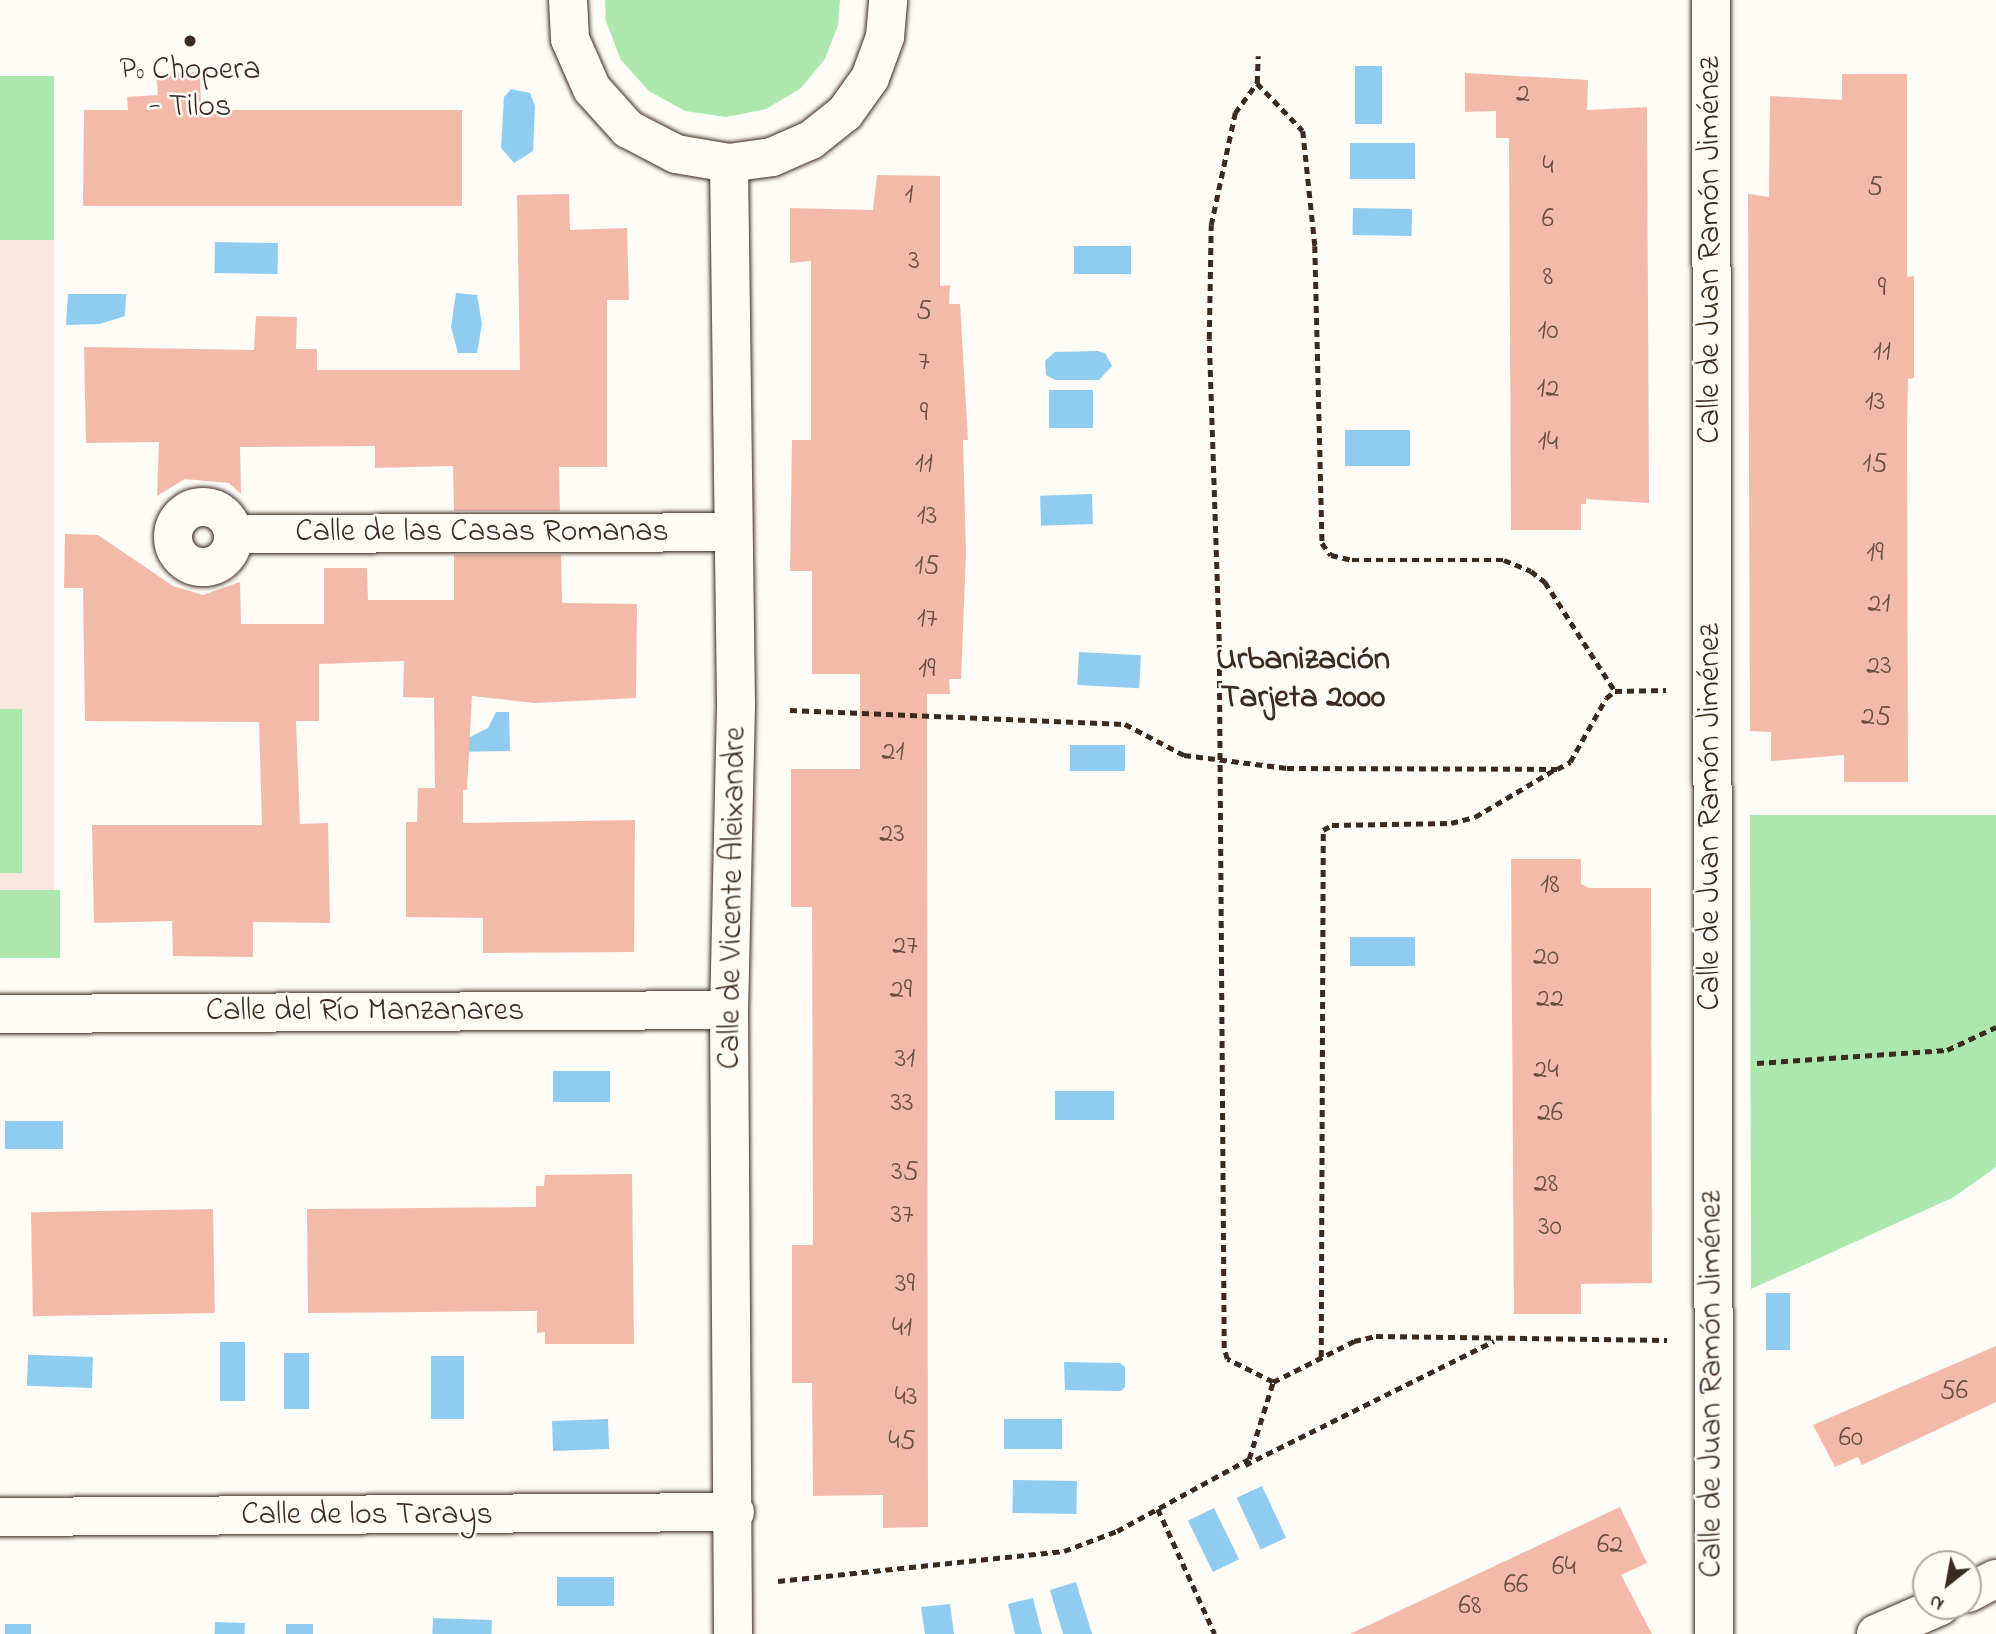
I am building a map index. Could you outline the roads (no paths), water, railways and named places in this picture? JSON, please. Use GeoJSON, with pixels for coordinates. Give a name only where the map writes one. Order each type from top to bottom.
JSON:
{"type":"FeatureCollection","features":[{"type":"Feature","properties":{"kind":"street"},"geometry":{"type":"LineString","coordinates":[[568,0],[570,39],[592,89],[628,129],[676,154],[729,163],[772,157],[811,140],[845,113],[870,78],[885,37],[888,0]]}},
{"type":"Feature","properties":{"kind":"street","name":"Calle de Juan Ramón Jiménez"},"geometry":{"type":"LineString","coordinates":[[1711,0],[1714,1634]]}},
{"type":"Feature","properties":{"kind":"street","name":"Calle de Vicente Aleixandre"},"geometry":{"type":"LineString","coordinates":[[729,163],[730,532],[736,705],[729,1010],[733,1634]]}},
{"type":"Feature","properties":{"kind":"street","name":"Calle de las Casas Romanas"},"geometry":{"type":"LineString","coordinates":[[234,534],[730,532]]}},
{"type":"Feature","properties":{"kind":"street","name":"Calle del Río Manzanares"},"geometry":{"type":"LineString","coordinates":[[0,1014],[729,1010]]}},
{"type":"Feature","properties":{"kind":"street","name":"Calle de los Tarays"},"geometry":{"type":"LineString","coordinates":[[0,1517],[734,1511]]}},
{"type":"Feature","properties":{"kind":"street"},"geometry":{"type":"LineString","coordinates":[[1876,1634],[1912,1618]]}},
{"type":"Feature","properties":{"kind":"water"},"geometry":{"type":"Polygon","coordinates":[[[1355,66],[1382,66],[1382,124],[1355,124],[1355,66]]]}},
{"type":"Feature","properties":{"kind":"water"},"geometry":{"type":"Polygon","coordinates":[[[511,89],[530,93],[535,106],[533,151],[514,163],[501,148],[504,97],[511,89]]]}},
{"type":"Feature","properties":{"kind":"water"},"geometry":{"type":"Polygon","coordinates":[[[1350,143],[1415,143],[1415,179],[1350,179],[1350,143]]]}},
{"type":"Feature","properties":{"kind":"water"},"geometry":{"type":"Polygon","coordinates":[[[1353,208],[1412,209],[1412,236],[1353,235],[1353,208]]]}},
{"type":"Feature","properties":{"kind":"water"},"geometry":{"type":"Polygon","coordinates":[[[215,242],[278,243],[277,274],[214,273],[215,242]]]}},
{"type":"Feature","properties":{"kind":"water"},"geometry":{"type":"Polygon","coordinates":[[[1074,246],[1131,246],[1131,274],[1074,274],[1074,246]]]}},
{"type":"Feature","properties":{"kind":"water"},"geometry":{"type":"Polygon","coordinates":[[[456,293],[477,295],[482,324],[477,353],[458,353],[451,327],[456,293]]]}},
{"type":"Feature","properties":{"kind":"water"},"geometry":{"type":"Polygon","coordinates":[[[68,294],[126,294],[125,316],[100,324],[66,325],[68,294]]]}},
{"type":"Feature","properties":{"kind":"water"},"geometry":{"type":"Polygon","coordinates":[[[1055,352],[1105,353],[1112,366],[1099,380],[1055,380],[1046,375],[1045,361],[1055,352]]]}},
{"type":"Feature","properties":{"kind":"water"},"geometry":{"type":"Polygon","coordinates":[[[1049,390],[1093,390],[1093,428],[1049,428],[1049,390]]]}},
{"type":"Feature","properties":{"kind":"water"},"geometry":{"type":"Polygon","coordinates":[[[1345,430],[1410,430],[1410,466],[1345,466],[1345,430]]]}},
{"type":"Feature","properties":{"kind":"water"},"geometry":{"type":"Polygon","coordinates":[[[1092,494],[1093,524],[1041,526],[1040,496],[1092,494]]]}},
{"type":"Feature","properties":{"kind":"water"},"geometry":{"type":"Polygon","coordinates":[[[1079,652],[1141,655],[1139,688],[1077,685],[1079,652]]]}},
{"type":"Feature","properties":{"kind":"water"},"geometry":{"type":"Polygon","coordinates":[[[496,712],[509,712],[510,751],[453,752],[466,739],[488,728],[496,712]]]}},
{"type":"Feature","properties":{"kind":"water"},"geometry":{"type":"Polygon","coordinates":[[[1070,745],[1125,745],[1125,771],[1070,771],[1070,745]]]}},
{"type":"Feature","properties":{"kind":"water"},"geometry":{"type":"Polygon","coordinates":[[[1350,937],[1415,937],[1415,966],[1350,966],[1350,937]]]}},
{"type":"Feature","properties":{"kind":"water"},"geometry":{"type":"Polygon","coordinates":[[[553,1071],[610,1071],[610,1102],[553,1102],[553,1071]]]}},
{"type":"Feature","properties":{"kind":"water"},"geometry":{"type":"Polygon","coordinates":[[[1055,1091],[1114,1091],[1114,1120],[1055,1120],[1055,1091]]]}},
{"type":"Feature","properties":{"kind":"water"},"geometry":{"type":"Polygon","coordinates":[[[5,1121],[63,1121],[63,1149],[5,1149],[5,1121]]]}},
{"type":"Feature","properties":{"kind":"water"},"geometry":{"type":"Polygon","coordinates":[[[1766,1293],[1790,1293],[1790,1350],[1766,1350],[1766,1293]]]}},
{"type":"Feature","properties":{"kind":"water"},"geometry":{"type":"Polygon","coordinates":[[[220,1342],[245,1342],[245,1401],[220,1401],[220,1342]]]}},
{"type":"Feature","properties":{"kind":"water"},"geometry":{"type":"Polygon","coordinates":[[[284,1353],[309,1353],[309,1409],[284,1409],[284,1353]]]}},
{"type":"Feature","properties":{"kind":"water"},"geometry":{"type":"Polygon","coordinates":[[[28,1355],[93,1357],[92,1388],[27,1386],[28,1355]]]}},
{"type":"Feature","properties":{"kind":"water"},"geometry":{"type":"Polygon","coordinates":[[[431,1356],[464,1356],[464,1419],[431,1419],[431,1356]]]}},
{"type":"Feature","properties":{"kind":"water"},"geometry":{"type":"Polygon","coordinates":[[[1064,1362],[1120,1363],[1125,1367],[1125,1387],[1121,1391],[1065,1390],[1064,1362]]]}},
{"type":"Feature","properties":{"kind":"water"},"geometry":{"type":"Polygon","coordinates":[[[608,1419],[609,1449],[553,1451],[552,1421],[608,1419]]]}},
{"type":"Feature","properties":{"kind":"water"},"geometry":{"type":"Polygon","coordinates":[[[1004,1419],[1062,1419],[1062,1449],[1004,1449],[1004,1419]]]}},
{"type":"Feature","properties":{"kind":"water"},"geometry":{"type":"Polygon","coordinates":[[[1013,1480],[1077,1481],[1076,1514],[1012,1513],[1013,1480]]]}},
{"type":"Feature","properties":{"kind":"water"},"geometry":{"type":"Polygon","coordinates":[[[1262,1486],[1286,1538],[1261,1549],[1237,1498],[1262,1486]]]}},
{"type":"Feature","properties":{"kind":"water"},"geometry":{"type":"Polygon","coordinates":[[[1214,1508],[1239,1559],[1213,1572],[1188,1521],[1214,1508]]]}},
{"type":"Feature","properties":{"kind":"water"},"geometry":{"type":"Polygon","coordinates":[[[557,1577],[614,1577],[614,1606],[557,1606],[557,1577]]]}},
{"type":"Feature","properties":{"kind":"water"},"geometry":{"type":"Polygon","coordinates":[[[1076,1582],[1092,1634],[1063,1634],[1050,1590],[1076,1582]]]}},
{"type":"Feature","properties":{"kind":"water"},"geometry":{"type":"Polygon","coordinates":[[[1033,1598],[1042,1634],[1015,1634],[1008,1604],[1033,1598]]]}},
{"type":"Feature","properties":{"kind":"water"},"geometry":{"type":"Polygon","coordinates":[[[950,1604],[954,1634],[925,1634],[921,1607],[950,1604]]]}},
{"type":"Feature","properties":{"kind":"water"},"geometry":{"type":"Polygon","coordinates":[[[433,1618],[492,1620],[491,1634],[432,1634],[433,1618]]]}},
{"type":"Feature","properties":{"kind":"water"},"geometry":{"type":"Polygon","coordinates":[[[215,1622],[245,1623],[245,1634],[215,1634],[215,1622]]]}},
{"type":"Feature","properties":{"kind":"water"},"geometry":{"type":"Polygon","coordinates":[[[5,1624],[31,1624],[31,1634],[5,1634],[5,1624]]]}},
{"type":"Feature","properties":{"kind":"water"},"geometry":{"type":"Polygon","coordinates":[[[286,1624],[313,1624],[313,1634],[286,1634],[286,1624]]]}},
{"type":"Feature","properties":{"kind":"place","name":"Pº Chopera - Tilos"},"geometry":{"type":"Point","coordinates":[190,41]}},
{"type":"Feature","properties":{"kind":"district","name":"Urbanización Tarjeta 2000"},"geometry":{"type":"Point","coordinates":[1303,680]}}]}
